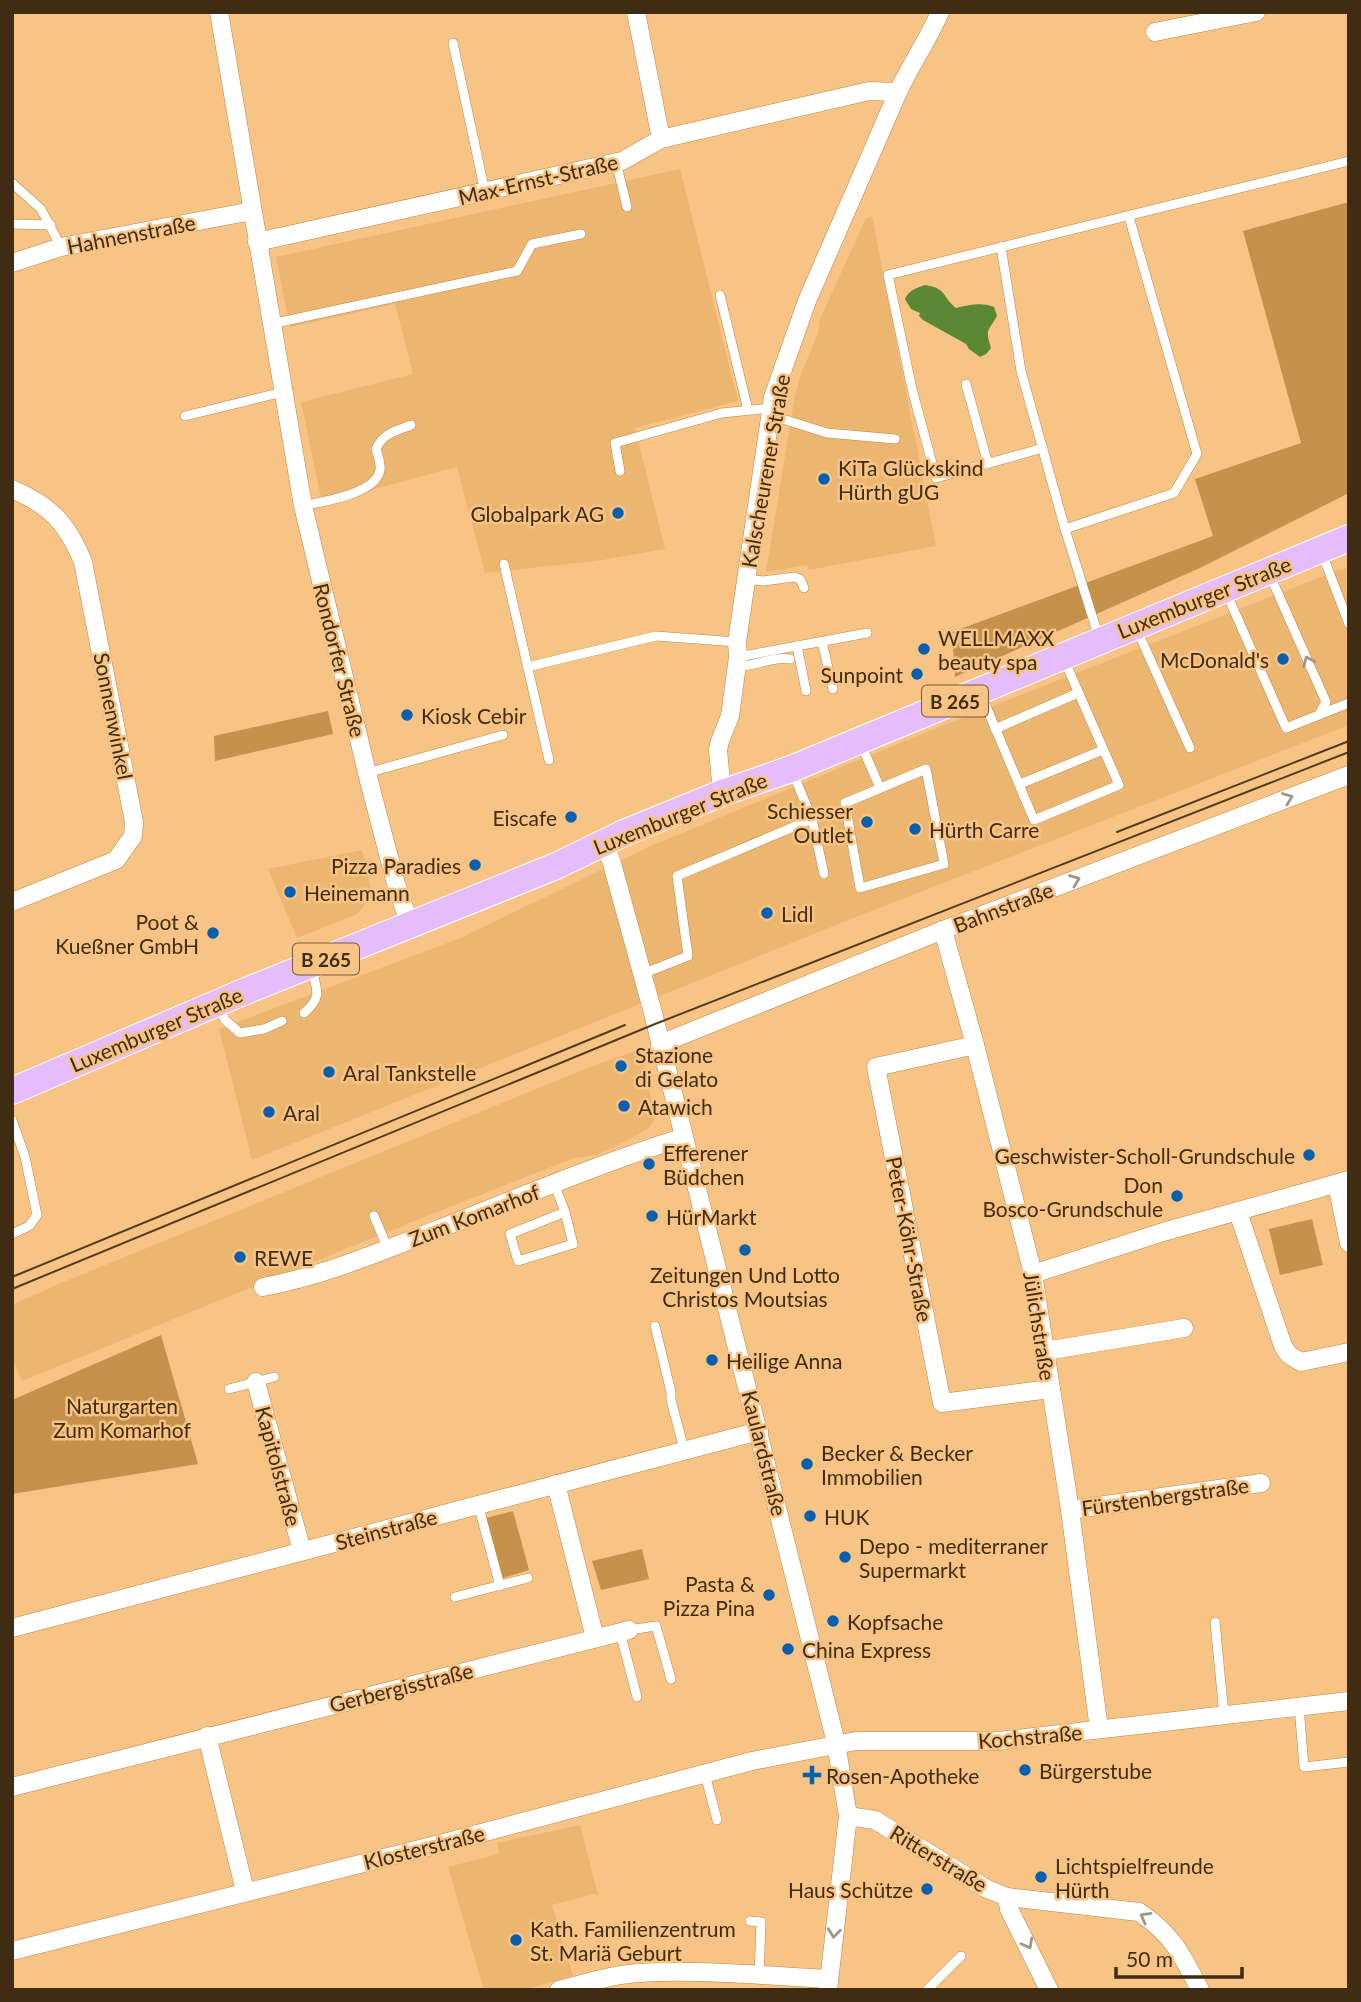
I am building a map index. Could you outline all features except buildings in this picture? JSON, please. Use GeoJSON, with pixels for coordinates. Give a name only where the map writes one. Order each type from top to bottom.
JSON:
{"type":"FeatureCollection","features":[{"type":"Feature","properties":{"kind":"main road","name":"Luxemburger Straße"},"geometry":{"type":"LineString","coordinates":[[12,1091],[218,1003],[556,866],[603,842],[722,793],[791,769],[1268,570],[1348,542]]}},
{"type":"Feature","properties":{"kind":"street","name":"Rondorfer Straße"},"geometry":{"type":"LineString","coordinates":[[219,12],[303,506],[367,773],[396,884],[410,925]]}},
{"type":"Feature","properties":{"kind":"street"},"geometry":{"type":"LineString","coordinates":[[636,12],[661,139]]}},
{"type":"Feature","properties":{"kind":"street","name":"Kalscheurener Straße"},"geometry":{"type":"LineString","coordinates":[[722,793],[718,750],[730,716],[771,411],[783,364],[807,301],[898,92],[940,12]]}},
{"type":"Feature","properties":{"kind":"street"},"geometry":{"type":"LineString","coordinates":[[1155,32],[1256,12]]}},
{"type":"Feature","properties":{"kind":"street","name":"Max-Ernst-Straße"},"geometry":{"type":"LineString","coordinates":[[257,242],[616,162],[661,139],[869,91],[898,92]]}},
{"type":"Feature","properties":{"kind":"street","name":"Hahnenstraße"},"geometry":{"type":"LineString","coordinates":[[12,263],[61,247],[252,211]]}},
{"type":"Feature","properties":{"kind":"street","name":"Sonnenwinkel"},"geometry":{"type":"LineString","coordinates":[[12,489],[55,514],[73,537],[83,562],[134,822],[132,836],[116,860],[12,902]]}},
{"type":"Feature","properties":{"kind":"street","name":"Bahnstraße"},"geometry":{"type":"LineString","coordinates":[[660,1044],[943,930],[1349,775]]}},
{"type":"Feature","properties":{"kind":"street","name":"Kaulardstraße"},"geometry":{"type":"LineString","coordinates":[[603,842],[611,860],[642,974],[760,1431],[836,1743],[848,1816],[828,1984]]}},
{"type":"Feature","properties":{"kind":"street","name":"Jülichstraße"},"geometry":{"type":"LineString","coordinates":[[943,930],[1033,1274],[1070,1510],[1098,1729]]}},
{"type":"Feature","properties":{"kind":"street","name":"Peter-Köhr-Straße"},"geometry":{"type":"LineString","coordinates":[[975,1045],[876,1067],[942,1403],[1050,1389]]}},
{"type":"Feature","properties":{"kind":"street","name":"Zum Komarhof"},"geometry":{"type":"LineString","coordinates":[[263,1287],[290,1282],[388,1249],[684,1137]]}},
{"type":"Feature","properties":{"kind":"street"},"geometry":{"type":"LineString","coordinates":[[1033,1274],[1163,1232],[1343,1182],[1349,1243]]}},
{"type":"Feature","properties":{"kind":"street"},"geometry":{"type":"LineString","coordinates":[[1238,1212],[1283,1346],[1289,1356],[1301,1362],[1349,1352]]}},
{"type":"Feature","properties":{"kind":"street"},"geometry":{"type":"LineString","coordinates":[[1045,1351],[1184,1328]]}},
{"type":"Feature","properties":{"kind":"street","name":"Kapitolstraße"},"geometry":{"type":"LineString","coordinates":[[256,1382],[302,1551]]}},
{"type":"Feature","properties":{"kind":"street","name":"Steinstraße"},"geometry":{"type":"LineString","coordinates":[[12,1628],[760,1431]]}},
{"type":"Feature","properties":{"kind":"street","name":"Fürstenbergstraße"},"geometry":{"type":"LineString","coordinates":[[1070,1510],[1261,1483]]}},
{"type":"Feature","properties":{"kind":"street"},"geometry":{"type":"LineString","coordinates":[[556,1484],[595,1637]]}},
{"type":"Feature","properties":{"kind":"street","name":"Gerbergisstraße"},"geometry":{"type":"LineString","coordinates":[[12,1787],[625,1631]]}},
{"type":"Feature","properties":{"kind":"street","name":"Kochstraße"},"geometry":{"type":"LineString","coordinates":[[836,1743],[998,1741],[1349,1701]]}},
{"type":"Feature","properties":{"kind":"street"},"geometry":{"type":"LineString","coordinates":[[207,1736],[245,1891]]}},
{"type":"Feature","properties":{"kind":"street","name":"Klosterstraße"},"geometry":{"type":"LineString","coordinates":[[12,1951],[836,1743]]}},
{"type":"Feature","properties":{"kind":"street","name":"Ritterstraße"},"geometry":{"type":"LineString","coordinates":[[848,1816],[875,1820],[985,1888],[1007,1897],[1139,1912],[1157,1924],[1175,1944],[1200,1990]]}},
{"type":"Feature","properties":{"kind":"street"},"geometry":{"type":"LineString","coordinates":[[1007,1897],[1010,1909],[1049,1990]]}},
{"type":"Feature","properties":{"kind":"street"},"geometry":{"type":"LineString","coordinates":[[559,1990],[600,1979],[637,1973],[669,1972],[759,1976],[828,1984]]}},
{"type":"Feature","properties":{"kind":"lane"},"geometry":{"type":"LineString","coordinates":[[453,44],[485,192]]}},
{"type":"Feature","properties":{"kind":"lane"},"geometry":{"type":"LineString","coordinates":[[1043,447],[936,478],[912,389],[888,275],[1349,161]]}},
{"type":"Feature","properties":{"kind":"lane"},"geometry":{"type":"LineString","coordinates":[[616,162],[627,207]]}},
{"type":"Feature","properties":{"kind":"lane"},"geometry":{"type":"LineString","coordinates":[[12,183],[41,209],[61,247]]}},
{"type":"Feature","properties":{"kind":"lane"},"geometry":{"type":"LineString","coordinates":[[1065,529],[1174,493],[1197,454],[1129,217]]}},
{"type":"Feature","properties":{"kind":"lane"},"geometry":{"type":"LineString","coordinates":[[12,224],[51,225]]}},
{"type":"Feature","properties":{"kind":"lane"},"geometry":{"type":"LineString","coordinates":[[271,324],[517,271],[532,244],[581,234]]}},
{"type":"Feature","properties":{"kind":"lane"},"geometry":{"type":"LineString","coordinates":[[1001,247],[1021,371],[1065,529],[1100,640]]}},
{"type":"Feature","properties":{"kind":"lane"},"geometry":{"type":"LineString","coordinates":[[720,295],[748,410]]}},
{"type":"Feature","properties":{"kind":"lane"},"geometry":{"type":"LineString","coordinates":[[966,384],[988,464]]}},
{"type":"Feature","properties":{"kind":"lane"},"geometry":{"type":"LineString","coordinates":[[185,416],[283,392]]}},
{"type":"Feature","properties":{"kind":"lane"},"geometry":{"type":"LineString","coordinates":[[621,471],[615,443],[722,413],[771,411],[827,433],[895,439]]}},
{"type":"Feature","properties":{"kind":"lane"},"geometry":{"type":"LineString","coordinates":[[303,506],[368,488],[377,480],[381,468],[376,449],[379,441],[386,435],[411,425]]}},
{"type":"Feature","properties":{"kind":"lane"},"geometry":{"type":"LineString","coordinates":[[1321,550],[1349,624]]}},
{"type":"Feature","properties":{"kind":"lane"},"geometry":{"type":"LineString","coordinates":[[503,564],[549,760]]}},
{"type":"Feature","properties":{"kind":"lane"},"geometry":{"type":"LineString","coordinates":[[1268,570],[1326,702],[1319,715]]}},
{"type":"Feature","properties":{"kind":"lane"},"geometry":{"type":"LineString","coordinates":[[747,579],[763,581],[794,577],[800,579],[804,588]]}},
{"type":"Feature","properties":{"kind":"lane"},"geometry":{"type":"LineString","coordinates":[[1224,589],[1286,728],[1349,704]]}},
{"type":"Feature","properties":{"kind":"lane"},"geometry":{"type":"LineString","coordinates":[[1135,625],[1190,748]]}},
{"type":"Feature","properties":{"kind":"lane"},"geometry":{"type":"LineString","coordinates":[[527,667],[656,636],[737,655],[867,634]]}},
{"type":"Feature","properties":{"kind":"lane"},"geometry":{"type":"LineString","coordinates":[[822,642],[833,689]]}},
{"type":"Feature","properties":{"kind":"lane"},"geometry":{"type":"LineString","coordinates":[[797,646],[806,691]]}},
{"type":"Feature","properties":{"kind":"lane"},"geometry":{"type":"LineString","coordinates":[[737,655],[748,667],[790,659]]}},
{"type":"Feature","properties":{"kind":"lane"},"geometry":{"type":"LineString","coordinates":[[979,691],[1034,820],[1119,785],[1063,656]]}},
{"type":"Feature","properties":{"kind":"lane"},"geometry":{"type":"LineString","coordinates":[[995,729],[1078,693]]}},
{"type":"Feature","properties":{"kind":"lane"},"geometry":{"type":"LineString","coordinates":[[367,773],[503,735]]}},
{"type":"Feature","properties":{"kind":"lane"},"geometry":{"type":"LineString","coordinates":[[859,741],[880,788]]}},
{"type":"Feature","properties":{"kind":"lane"},"geometry":{"type":"LineString","coordinates":[[1020,784],[1103,750]]}},
{"type":"Feature","properties":{"kind":"lane"},"geometry":{"type":"LineString","coordinates":[[791,769],[811,819],[824,874]]}},
{"type":"Feature","properties":{"kind":"lane"},"geometry":{"type":"LineString","coordinates":[[926,769],[944,864],[860,888],[845,803],[880,788],[926,769]]}},
{"type":"Feature","properties":{"kind":"lane"},"geometry":{"type":"LineString","coordinates":[[642,974],[688,956],[677,876],[811,819]]}},
{"type":"Feature","properties":{"kind":"lane"},"geometry":{"type":"LineString","coordinates":[[304,1013],[314,1004],[318,995],[310,965]]}},
{"type":"Feature","properties":{"kind":"lane"},"geometry":{"type":"LineString","coordinates":[[218,1003],[225,1020],[240,1032],[264,1029],[282,1021]]}},
{"type":"Feature","properties":{"kind":"lane"},"geometry":{"type":"LineString","coordinates":[[12,1120],[25,1157],[37,1215],[29,1226],[12,1234]]}},
{"type":"Feature","properties":{"kind":"lane"},"geometry":{"type":"LineString","coordinates":[[554,1184],[565,1212],[573,1244],[518,1261],[510,1234],[565,1212]]}},
{"type":"Feature","properties":{"kind":"lane"},"geometry":{"type":"LineString","coordinates":[[374,1216],[388,1249]]}},
{"type":"Feature","properties":{"kind":"lane"},"geometry":{"type":"LineString","coordinates":[[655,1326],[684,1449]]}},
{"type":"Feature","properties":{"kind":"lane","name":"Kapitolstraße"},"geometry":{"type":"LineString","coordinates":[[229,1389],[274,1377]]}},
{"type":"Feature","properties":{"kind":"lane"},"geometry":{"type":"LineString","coordinates":[[478,1504],[500,1586]]}},
{"type":"Feature","properties":{"kind":"lane"},"geometry":{"type":"LineString","coordinates":[[455,1597],[528,1578]]}},
{"type":"Feature","properties":{"kind":"lane"},"geometry":{"type":"LineString","coordinates":[[1215,1622],[1224,1715]]}},
{"type":"Feature","properties":{"kind":"lane"},"geometry":{"type":"LineString","coordinates":[[637,1697],[625,1631],[656,1626],[671,1679]]}},
{"type":"Feature","properties":{"kind":"lane"},"geometry":{"type":"LineString","coordinates":[[1298,1706],[1304,1767],[1349,1762]]}},
{"type":"Feature","properties":{"kind":"lane"},"geometry":{"type":"LineString","coordinates":[[705,1774],[717,1820]]}},
{"type":"Feature","properties":{"kind":"lane"},"geometry":{"type":"LineString","coordinates":[[750,1921],[761,1922],[759,1976]]}},
{"type":"Feature","properties":{"kind":"lane"},"geometry":{"type":"LineString","coordinates":[[927,1990],[961,1956]]}},
{"type":"Feature","properties":{"kind":"shaded area"},"geometry":{"type":"Polygon","coordinates":[[[680,169],[738,401],[635,428],[665,549],[603,560],[485,573],[457,467],[322,503],[301,402],[413,374],[395,304],[290,327],[276,257],[680,169]]]}},
{"type":"Feature","properties":{"kind":"shaded area"},"geometry":{"type":"Polygon","coordinates":[[[872,216],[936,546],[809,570],[807,565],[766,572],[795,395],[801,374],[818,333],[820,319],[866,218],[872,216]]]}},
{"type":"Feature","properties":{"kind":"shaded area"},"geometry":{"type":"Polygon","coordinates":[[[925,285],[937,288],[956,308],[980,304],[994,307],[997,316],[988,330],[991,348],[986,354],[980,357],[966,344],[923,320],[919,316],[920,313],[911,309],[905,299],[913,290],[925,285]]]}},
{"type":"Feature","properties":{"kind":"shaded area"},"geometry":{"type":"Polygon","coordinates":[[[1349,566],[1349,725],[856,917],[252,1160],[219,1029],[458,939],[653,845],[924,733],[1349,566]]]}},
{"type":"Feature","properties":{"kind":"shaded area"},"geometry":{"type":"Polygon","coordinates":[[[362,850],[370,886],[370,895],[363,907],[357,914],[297,938],[268,869],[362,850]]]}},
{"type":"Feature","properties":{"kind":"shaded area"},"geometry":{"type":"Polygon","coordinates":[[[641,1049],[655,1118],[649,1128],[632,1138],[597,1155],[574,1158],[412,1222],[22,1381],[12,1359],[12,1305],[590,1067],[641,1049]]]}},
{"type":"Feature","properties":{"kind":"shaded area","name":"Kath. Familienzentrum St. Mariä Geburt"},"geometry":{"type":"Polygon","coordinates":[[[580,1825],[598,1895],[552,1905],[573,1976],[523,1990],[484,1990],[448,1867],[499,1854],[497,1843],[580,1825]]]}},
{"type":"Feature","properties":{"kind":"green space"},"geometry":{"type":"Polygon","coordinates":[[[1349,202],[1349,493],[1202,567],[955,677],[952,632],[1213,536],[1195,479],[1301,443],[1243,231],[1349,202]]]}},
{"type":"Feature","properties":{"kind":"green space"},"geometry":{"type":"Polygon","coordinates":[[[328,711],[333,734],[215,761],[214,736],[328,711]]]}},
{"type":"Feature","properties":{"kind":"green space"},"geometry":{"type":"Polygon","coordinates":[[[1312,1219],[1323,1265],[1280,1275],[1269,1229],[1312,1219]]]}},
{"type":"Feature","properties":{"kind":"green space","name":"Naturgarten Zum Komarhof"},"geometry":{"type":"Polygon","coordinates":[[[161,1335],[198,1464],[12,1494],[12,1400],[161,1335]]]}},
{"type":"Feature","properties":{"kind":"green space"},"geometry":{"type":"Polygon","coordinates":[[[513,1511],[529,1570],[503,1578],[486,1518],[513,1511]]]}},
{"type":"Feature","properties":{"kind":"green space"},"geometry":{"type":"Polygon","coordinates":[[[642,1549],[649,1579],[601,1590],[592,1561],[642,1549]]]}},
{"type":"Feature","properties":{"kind":"tram line"},"geometry":{"type":"LineString","coordinates":[[1117,832],[1349,741]]}},
{"type":"Feature","properties":{"kind":"tram line"},"geometry":{"type":"LineString","coordinates":[[12,1289],[655,1024],[1349,752]]}},
{"type":"Feature","properties":{"kind":"tram line"},"geometry":{"type":"LineString","coordinates":[[12,1277],[625,1025]]}},
{"type":"Feature","properties":{"kind":"place","name":"KiTa Glückskind Hürth gUG"},"geometry":{"type":"Point","coordinates":[824,479]}},
{"type":"Feature","properties":{"kind":"place","name":"Globalpark AG"},"geometry":{"type":"Point","coordinates":[618,513]}},
{"type":"Feature","properties":{"kind":"place","name":"WELLMAXX beauty spa"},"geometry":{"type":"Point","coordinates":[924,649]}},
{"type":"Feature","properties":{"kind":"place","name":"McDonald's"},"geometry":{"type":"Point","coordinates":[1283,659]}},
{"type":"Feature","properties":{"kind":"place","name":"Sunpoint"},"geometry":{"type":"Point","coordinates":[917,674]}},
{"type":"Feature","properties":{"kind":"place","name":"Kiosk Cebir"},"geometry":{"type":"Point","coordinates":[407,715]}},
{"type":"Feature","properties":{"kind":"place","name":"Eiscafe"},"geometry":{"type":"Point","coordinates":[571,817]}},
{"type":"Feature","properties":{"kind":"place","name":"Schiesser Outlet"},"geometry":{"type":"Point","coordinates":[867,822]}},
{"type":"Feature","properties":{"kind":"place","name":"Hürth Carre"},"geometry":{"type":"Point","coordinates":[915,829]}},
{"type":"Feature","properties":{"kind":"place","name":"Pizza Paradies"},"geometry":{"type":"Point","coordinates":[475,865]}},
{"type":"Feature","properties":{"kind":"place","name":"Heinemann"},"geometry":{"type":"Point","coordinates":[290,892]}},
{"type":"Feature","properties":{"kind":"place","name":"Lidl"},"geometry":{"type":"Point","coordinates":[767,913]}},
{"type":"Feature","properties":{"kind":"place","name":"Poot & Kueßner GmbH"},"geometry":{"type":"Point","coordinates":[213,933]}},
{"type":"Feature","properties":{"kind":"place","name":"Stazione di Gelato"},"geometry":{"type":"Point","coordinates":[621,1066]}},
{"type":"Feature","properties":{"kind":"place","name":"Aral Tankstelle"},"geometry":{"type":"Point","coordinates":[329,1072]}},
{"type":"Feature","properties":{"kind":"place","name":"Atawich"},"geometry":{"type":"Point","coordinates":[624,1106]}},
{"type":"Feature","properties":{"kind":"place","name":"Aral"},"geometry":{"type":"Point","coordinates":[269,1112]}},
{"type":"Feature","properties":{"kind":"place","name":"Geschwister-Scholl-Grundschule"},"geometry":{"type":"Point","coordinates":[1309,1155]}},
{"type":"Feature","properties":{"kind":"place","name":"Efferener Büdchen"},"geometry":{"type":"Point","coordinates":[649,1164]}},
{"type":"Feature","properties":{"kind":"place","name":"Don Bosco-Grundschule"},"geometry":{"type":"Point","coordinates":[1177,1196]}},
{"type":"Feature","properties":{"kind":"place","name":"HürMarkt"},"geometry":{"type":"Point","coordinates":[652,1216]}},
{"type":"Feature","properties":{"kind":"place","name":"Zeitungen Und Lotto Christos Moutsias"},"geometry":{"type":"Point","coordinates":[745,1250]}},
{"type":"Feature","properties":{"kind":"place","name":"REWE"},"geometry":{"type":"Point","coordinates":[240,1257]}},
{"type":"Feature","properties":{"kind":"place","name":"Heilige Anna"},"geometry":{"type":"Point","coordinates":[712,1360]}},
{"type":"Feature","properties":{"kind":"place","name":"Becker & Becker Immobilien"},"geometry":{"type":"Point","coordinates":[807,1464]}},
{"type":"Feature","properties":{"kind":"place","name":"HUK"},"geometry":{"type":"Point","coordinates":[810,1516]}},
{"type":"Feature","properties":{"kind":"place","name":"Depo - mediterraner Supermarkt"},"geometry":{"type":"Point","coordinates":[845,1557]}},
{"type":"Feature","properties":{"kind":"place","name":"Pasta & Pizza Pina"},"geometry":{"type":"Point","coordinates":[769,1595]}},
{"type":"Feature","properties":{"kind":"place","name":"Kopfsache"},"geometry":{"type":"Point","coordinates":[833,1621]}},
{"type":"Feature","properties":{"kind":"place","name":"China Express"},"geometry":{"type":"Point","coordinates":[788,1649]}},
{"type":"Feature","properties":{"kind":"place","name":"Bürgerstube"},"geometry":{"type":"Point","coordinates":[1025,1770]}},
{"type":"Feature","properties":{"kind":"place","name":"Rosen-Apotheke"},"geometry":{"type":"Point","coordinates":[812,1775]}},
{"type":"Feature","properties":{"kind":"place","name":"Lichtspielfreunde Hürth"},"geometry":{"type":"Point","coordinates":[1041,1877]}},
{"type":"Feature","properties":{"kind":"place","name":"Haus Schütze"},"geometry":{"type":"Point","coordinates":[927,1889]}},
{"type":"Feature","properties":{"kind":"place","name":"Kath. Familienzentrum St. Mariä Geburt"},"geometry":{"type":"Point","coordinates":[516,1940]}}]}
